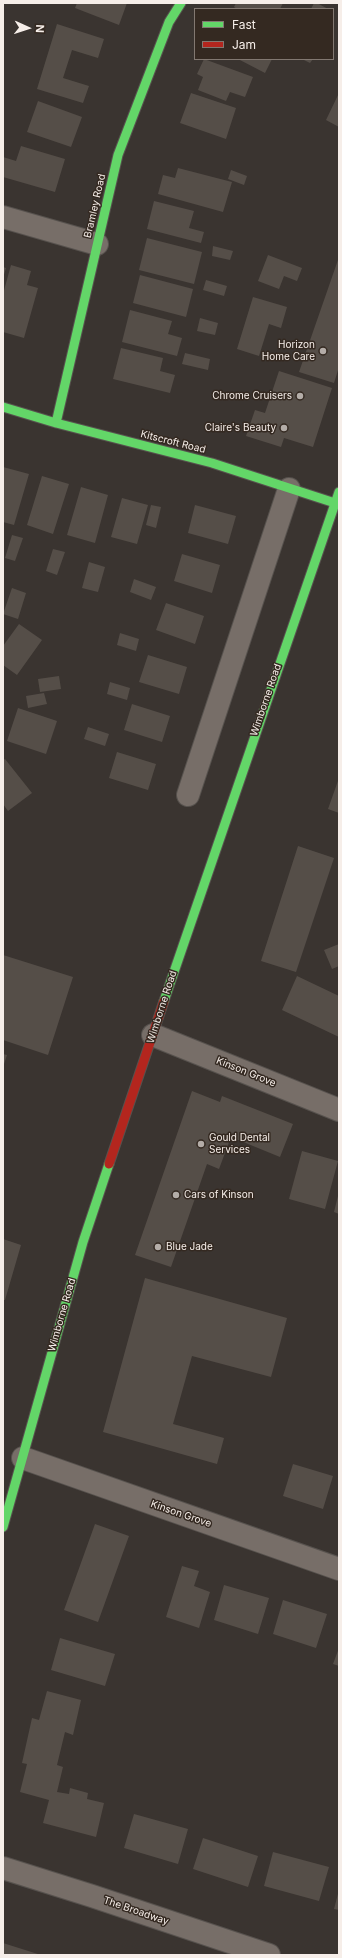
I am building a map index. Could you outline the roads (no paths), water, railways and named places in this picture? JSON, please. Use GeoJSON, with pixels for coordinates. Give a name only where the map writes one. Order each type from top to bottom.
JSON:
{"type":"FeatureCollection","features":[{"type":"Feature","properties":{"kind":"main road","name":"Bramley Road"},"geometry":{"type":"LineString","coordinates":[[56,423],[118,155],[169,22],[181,3]]}},
{"type":"Feature","properties":{"kind":"main road","name":"Kitscroft Road"},"geometry":{"type":"LineString","coordinates":[[3,407],[56,423],[212,463],[335,503]]}},
{"type":"Feature","properties":{"kind":"main road","name":"Wimborne Road"},"geometry":{"type":"LineString","coordinates":[[3,1527],[83,1242],[154,1035],[209,866],[339,492]]}},
{"type":"Feature","properties":{"kind":"street"},"geometry":{"type":"LineString","coordinates":[[3,217],[97,244]]}},
{"type":"Feature","properties":{"kind":"street"},"geometry":{"type":"LineString","coordinates":[[188,795],[289,489]]}},
{"type":"Feature","properties":{"kind":"street","name":"Kinson Grove"},"geometry":{"type":"LineString","coordinates":[[154,1035],[339,1110]]}},
{"type":"Feature","properties":{"kind":"street","name":"Kinson Grove"},"geometry":{"type":"LineString","coordinates":[[23,1458],[339,1569]]}},
{"type":"Feature","properties":{"kind":"street","name":"The Broadway"},"geometry":{"type":"LineString","coordinates":[[3,1868],[269,1955]]}},
{"type":"Feature","properties":{"kind":"place","name":"Horizon Home Care"},"geometry":{"type":"Point","coordinates":[323,351]}},
{"type":"Feature","properties":{"kind":"place","name":"Chrome Cruisers"},"geometry":{"type":"Point","coordinates":[300,396]}},
{"type":"Feature","properties":{"kind":"place","name":"Claire's Beauty"},"geometry":{"type":"Point","coordinates":[284,428]}},
{"type":"Feature","properties":{"kind":"place","name":"Gould Dental Services"},"geometry":{"type":"Point","coordinates":[201,1144]}},
{"type":"Feature","properties":{"kind":"place","name":"Cars of Kinson"},"geometry":{"type":"Point","coordinates":[176,1195]}},
{"type":"Feature","properties":{"kind":"place","name":"Blue Jade"},"geometry":{"type":"Point","coordinates":[158,1247]}}]}
